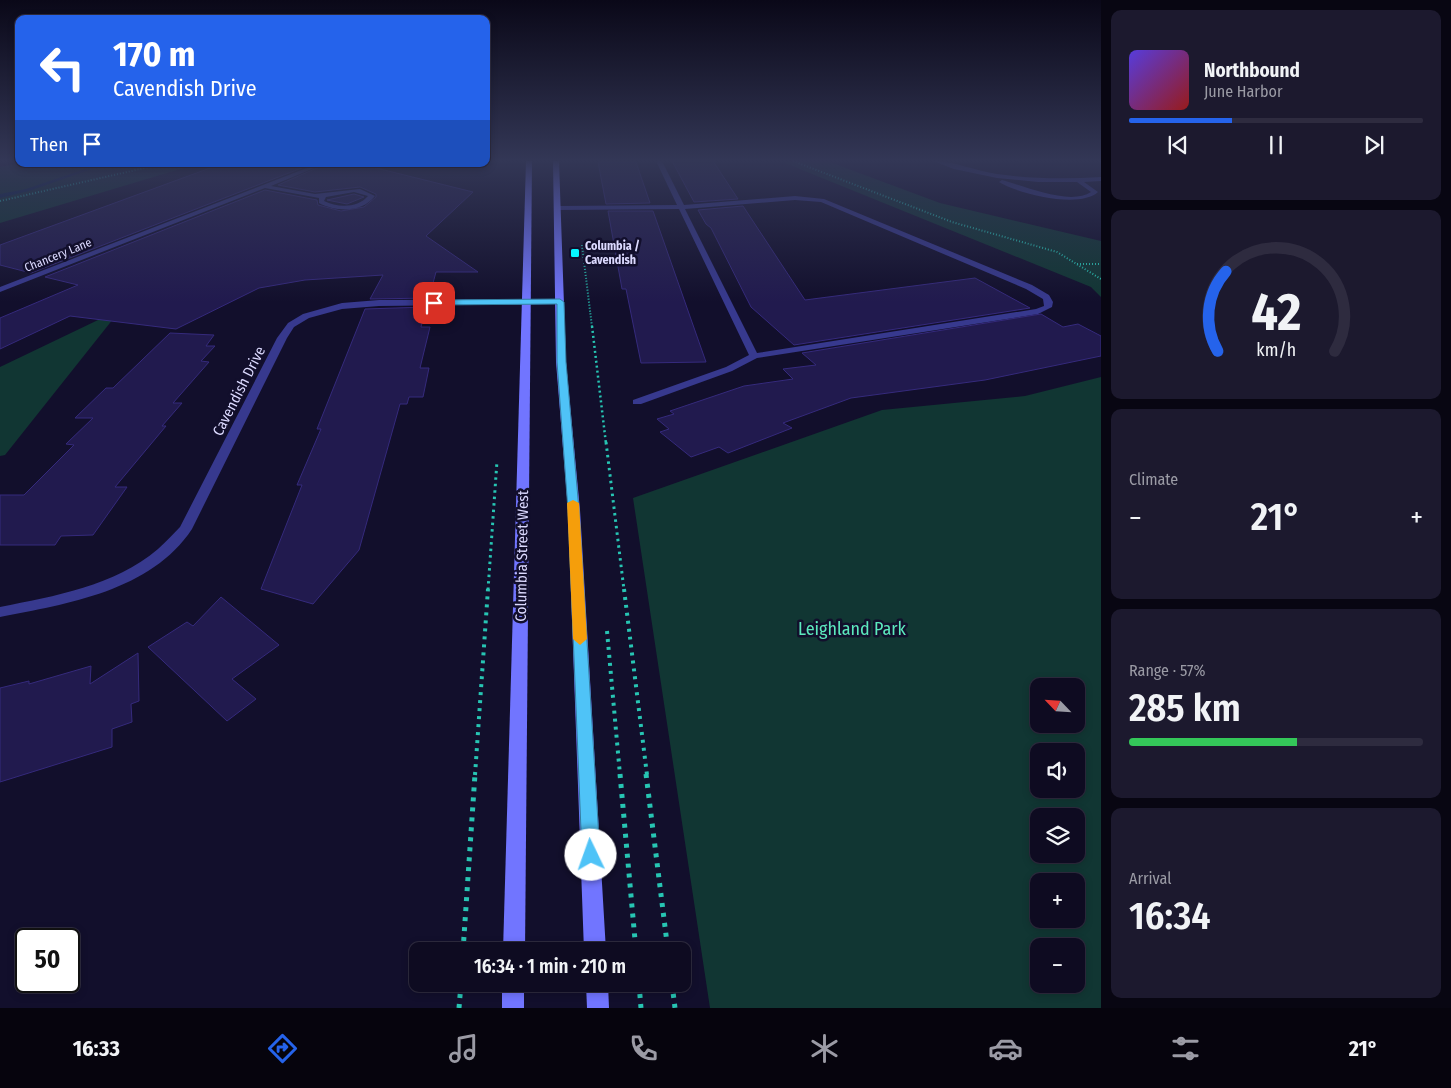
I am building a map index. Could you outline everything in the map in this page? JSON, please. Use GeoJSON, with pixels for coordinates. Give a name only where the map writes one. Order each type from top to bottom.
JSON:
{"type":"FeatureCollection","features":[{"type":"Feature","properties":{"kind":"main road","name":"Columbia Street West"},"geometry":{"type":"LineString","coordinates":[[514,942],[528,208]]}},
{"type":"Feature","properties":{"kind":"main road"},"geometry":{"type":"LineString","coordinates":[[557,208],[561,362],[574,510],[595,942]]}},
{"type":"Feature","properties":{"kind":"main road"},"geometry":{"type":"LineString","coordinates":[[513,992],[513,1008]]}},
{"type":"Feature","properties":{"kind":"main road"},"geometry":{"type":"LineString","coordinates":[[597,992],[598,1008]]}},
{"type":"Feature","properties":{"kind":"street","name":"Chancery Lane"},"geometry":{"type":"LineString","coordinates":[[0,290],[205,208]]}},
{"type":"Feature","properties":{"kind":"street"},"geometry":{"type":"LineString","coordinates":[[682,208],[754,356]]}},
{"type":"Feature","properties":{"kind":"street"},"geometry":{"type":"LineString","coordinates":[[637,402],[729,369],[754,356],[1038,311],[1048,307],[1049,302],[1046,297],[1029,287],[842,208]]}},
{"type":"Feature","properties":{"kind":"street","name":"Cavendish Drive"},"geometry":{"type":"LineString","coordinates":[[0,612],[79,596],[129,576],[162,553],[185,529],[282,338],[291,326],[306,316],[342,306],[379,303],[560,302]]}},
{"type":"Feature","properties":{"kind":"path"},"geometry":{"type":"LineString","coordinates":[[577,208],[667,942]]}},
{"type":"Feature","properties":{"kind":"path"},"geometry":{"type":"LineString","coordinates":[[916,208],[952,222],[1057,252],[1101,279]]}},
{"type":"Feature","properties":{"kind":"path"},"geometry":{"type":"LineString","coordinates":[[1076,264],[1101,264]]}},
{"type":"Feature","properties":{"kind":"path"},"geometry":{"type":"LineString","coordinates":[[464,942],[497,460]]}},
{"type":"Feature","properties":{"kind":"path"},"geometry":{"type":"LineString","coordinates":[[459,1008],[460,992]]}},
{"type":"Feature","properties":{"kind":"path"},"geometry":{"type":"LineString","coordinates":[[640,992],[641,1008]]}},
{"type":"Feature","properties":{"kind":"path"},"geometry":{"type":"LineString","coordinates":[[673,992],[675,1008]]}},
{"type":"Feature","properties":{"kind":"green space"},"geometry":{"type":"Polygon","coordinates":[[[0,208],[50,208],[0,223],[0,208]]]}},
{"type":"Feature","properties":{"kind":"green space"},"geometry":{"type":"Polygon","coordinates":[[[896,208],[961,208],[1101,241],[1101,297],[1091,287],[896,208]]]}},
{"type":"Feature","properties":{"kind":"green space"},"geometry":{"type":"Polygon","coordinates":[[[121,309],[5,455],[0,456],[0,367],[121,309]]]}},
{"type":"Feature","properties":{"kind":"green space","name":"Leighland Park"},"geometry":{"type":"Polygon","coordinates":[[[1101,377],[1101,1008],[710,1008],[633,498],[882,410],[1025,396],[1101,377]]]}},
{"type":"Feature","properties":{"kind":"building"},"geometry":{"type":"Polygon","coordinates":[[[101,208],[198,208],[31,273],[0,265],[0,245],[101,208]]]}},
{"type":"Feature","properties":{"kind":"building"},"geometry":{"type":"Polygon","coordinates":[[[219,208],[330,208],[341,211],[358,208],[456,208],[426,236],[478,272],[436,272],[429,298],[370,299],[383,275],[305,280],[259,288],[176,329],[70,316],[0,349],[0,318],[78,285],[45,277],[219,208]]]}},
{"type":"Feature","properties":{"kind":"building"},"geometry":{"type":"Polygon","coordinates":[[[744,208],[805,300],[975,278],[1030,308],[794,345],[751,307],[711,228],[706,224],[698,210],[744,208]]]}},
{"type":"Feature","properties":{"kind":"building"},"geometry":{"type":"Polygon","coordinates":[[[608,211],[653,211],[706,362],[641,363],[626,289],[622,289],[608,211]]]}},
{"type":"Feature","properties":{"kind":"building"},"geometry":{"type":"Polygon","coordinates":[[[426,307],[421,327],[430,327],[420,368],[429,368],[423,397],[409,397],[407,404],[400,404],[359,550],[313,604],[261,589],[302,485],[297,485],[321,429],[317,429],[365,309],[426,307]]]}},
{"type":"Feature","properties":{"kind":"building"},"geometry":{"type":"Polygon","coordinates":[[[1041,314],[1063,327],[1078,324],[1101,336],[1101,356],[985,380],[851,398],[783,423],[792,428],[728,453],[719,447],[691,457],[660,432],[669,429],[657,419],[674,414],[670,411],[744,386],[793,379],[783,369],[816,365],[802,353],[1041,314]]]}},
{"type":"Feature","properties":{"kind":"building"},"geometry":{"type":"Polygon","coordinates":[[[170,333],[214,335],[206,346],[215,346],[201,361],[209,362],[173,403],[182,403],[162,426],[166,426],[115,487],[127,487],[93,535],[61,536],[55,545],[0,545],[0,495],[24,495],[74,445],[66,444],[93,418],[75,418],[106,388],[113,388],[170,333]]]}},
{"type":"Feature","properties":{"kind":"building"},"geometry":{"type":"Polygon","coordinates":[[[221,597],[279,645],[232,679],[256,699],[227,721],[148,647],[187,622],[193,626],[221,597]]]}},
{"type":"Feature","properties":{"kind":"building"},"geometry":{"type":"Polygon","coordinates":[[[138,653],[139,701],[131,704],[132,722],[112,729],[112,747],[0,782],[0,688],[29,681],[29,684],[91,666],[90,684],[138,653]]]}},
{"type":"Feature","properties":{"kind":"slow traffic"},"geometry":{"type":"LineString","coordinates":[[573,503],[580,639]]}},
{"type":"Feature","properties":{"kind":"place","name":"Columbia / Cavendish"},"geometry":{"type":"Point","coordinates":[575,253]}},
{"type":"Feature","properties":{"kind":"route"},"geometry":{"type":"LineString","coordinates":[[434,303],[560,302],[561,362],[574,510],[591,855]]}}]}
